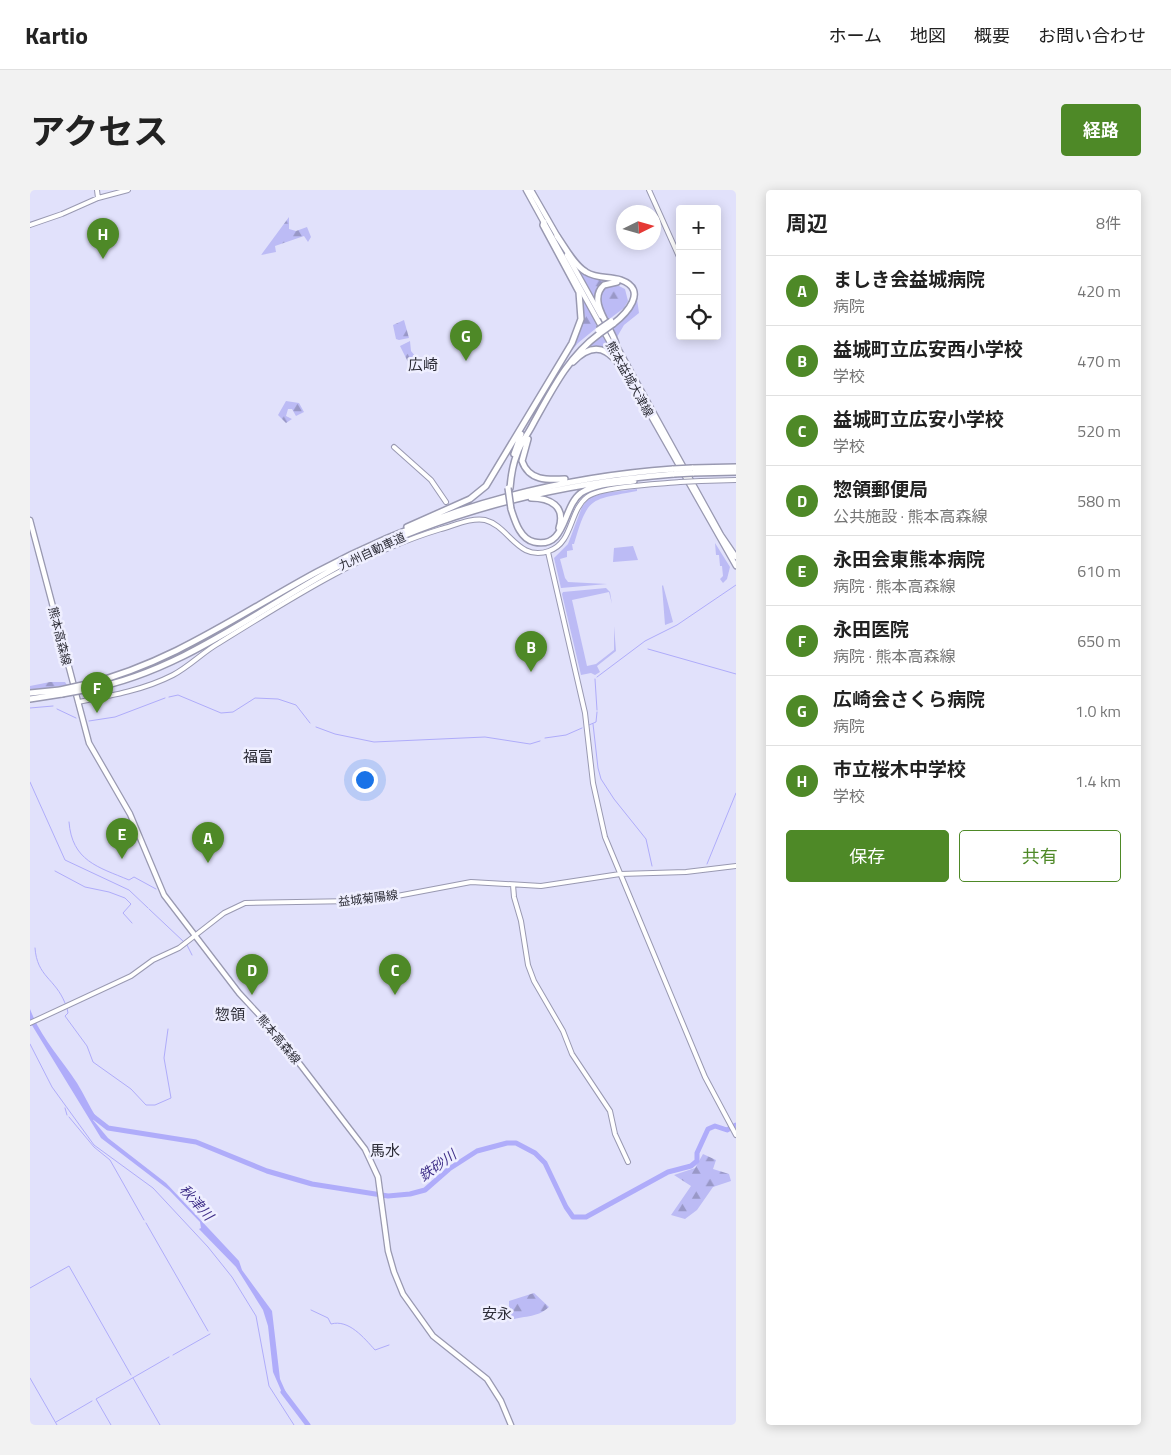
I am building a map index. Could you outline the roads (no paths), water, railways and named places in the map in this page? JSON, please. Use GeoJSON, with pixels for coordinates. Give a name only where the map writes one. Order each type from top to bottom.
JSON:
{"type":"FeatureCollection","features":[{"type":"Feature","properties":{"kind":"highway"},"geometry":{"type":"LineString","coordinates":[[382,540],[415,522],[470,499],[486,486],[572,343],[582,312],[579,292],[543,225],[544,222]]}},
{"type":"Feature","properties":{"kind":"highway"},"geometry":{"type":"LineString","coordinates":[[557,236],[586,272],[602,278],[620,279],[630,286],[634,295],[633,304],[625,315],[612,322]]}},
{"type":"Feature","properties":{"kind":"highway"},"geometry":{"type":"LineString","coordinates":[[552,377],[582,344],[598,332],[612,322],[624,311],[631,300],[627,287],[618,282],[604,285],[597,297],[598,306],[616,344]]}},
{"type":"Feature","properties":{"kind":"highway"},"geometry":{"type":"LineString","coordinates":[[509,488],[511,471],[517,452],[558,381],[579,350],[598,332]]}},
{"type":"Feature","properties":{"kind":"highway"},"geometry":{"type":"LineString","coordinates":[[558,381],[579,356],[596,349],[608,353],[636,390]]}},
{"type":"Feature","properties":{"kind":"highway"},"geometry":{"type":"LineString","coordinates":[[526,422],[511,459],[509,488],[515,523],[525,538],[537,543],[554,538],[560,532],[575,499],[587,490],[674,471]]}},
{"type":"Feature","properties":{"kind":"highway"},"geometry":{"type":"LineString","coordinates":[[533,425],[522,454],[522,461],[528,472],[542,479],[577,479]]}},
{"type":"Feature","properties":{"kind":"highway","name":"九州自動車道"},"geometry":{"type":"LineString","coordinates":[[88,686],[126,673],[218,631],[317,572],[382,540],[478,504],[577,479],[736,467]]}},
{"type":"Feature","properties":{"kind":"highway","name":"九州自動車道"},"geometry":{"type":"LineString","coordinates":[[692,470],[736,472]]}},
{"type":"Feature","properties":{"kind":"highway","name":"九州自動車道"},"geometry":{"type":"LineString","coordinates":[[30,699],[128,679],[172,661],[319,577],[388,543],[456,517],[547,491],[674,471]]}},
{"type":"Feature","properties":{"kind":"highway"},"geometry":{"type":"LineString","coordinates":[[512,509],[519,524],[529,536],[541,540],[556,533],[561,520],[556,504],[544,498],[523,498]]}},
{"type":"Feature","properties":{"kind":"highway","name":"九州自動車道"},"geometry":{"type":"LineString","coordinates":[[30,693],[61,692]]}},
{"type":"Feature","properties":{"kind":"main road","name":"熊本益城大津線"},"geometry":{"type":"LineString","coordinates":[[526,190],[735,565]]}},
{"type":"Feature","properties":{"kind":"main road","name":"熊本益城大津線"},"geometry":{"type":"LineString","coordinates":[[531,190],[721,535],[736,556]]}},
{"type":"Feature","properties":{"kind":"main road","name":"熊本高森線"},"geometry":{"type":"LineString","coordinates":[[30,520],[91,748],[130,814],[161,888],[239,993],[276,1033],[361,1142],[376,1170],[391,1262],[409,1305],[439,1342],[476,1368],[487,1379],[501,1401],[511,1425]]}},
{"type":"Feature","properties":{"kind":"street"},"geometry":{"type":"LineString","coordinates":[[97,190],[98,198]]}},
{"type":"Feature","properties":{"kind":"street"},"geometry":{"type":"LineString","coordinates":[[30,225],[62,214],[98,198],[128,190]]}},
{"type":"Feature","properties":{"kind":"street"},"geometry":{"type":"LineString","coordinates":[[649,190],[676,250]]}},
{"type":"Feature","properties":{"kind":"street"},"geometry":{"type":"LineString","coordinates":[[394,447],[431,480],[446,502]]}},
{"type":"Feature","properties":{"kind":"street"},"geometry":{"type":"LineString","coordinates":[[78,702],[129,691],[172,676],[198,660],[217,644],[317,583],[382,551],[441,529],[483,519],[498,526],[519,548],[536,552],[548,552],[566,536],[576,510],[588,495],[620,488],[680,482],[736,480]]}},
{"type":"Feature","properties":{"kind":"street"},"geometry":{"type":"LineString","coordinates":[[548,552],[585,713],[598,814],[620,874],[705,1077],[736,1135]]}},
{"type":"Feature","properties":{"kind":"street","name":"益城菊陽線"},"geometry":{"type":"LineString","coordinates":[[30,1023],[131,976],[153,960],[185,944],[224,913],[245,903],[354,902],[376,900],[471,882],[541,886],[620,874],[709,870],[736,866]]}},
{"type":"Feature","properties":{"kind":"street"},"geometry":{"type":"LineString","coordinates":[[513,885],[528,965],[534,981],[563,1031],[572,1054],[610,1112],[615,1134],[628,1162]]}},
{"type":"Feature","properties":{"kind":"waterway"},"geometry":{"type":"LineString","coordinates":[[597,677],[645,641],[677,625],[736,585]]}},
{"type":"Feature","properties":{"kind":"waterway"},"geometry":{"type":"LineString","coordinates":[[648,649],[736,674]]}},
{"type":"Feature","properties":{"kind":"waterway"},"geometry":{"type":"LineString","coordinates":[[595,679],[597,710]]}},
{"type":"Feature","properties":{"kind":"waterway"},"geometry":{"type":"LineString","coordinates":[[169,697],[178,695],[221,713],[233,712],[255,698],[278,699],[296,705],[310,723]]}},
{"type":"Feature","properties":{"kind":"waterway"},"geometry":{"type":"LineString","coordinates":[[89,721],[115,717],[165,698]]}},
{"type":"Feature","properties":{"kind":"waterway"},"geometry":{"type":"LineString","coordinates":[[30,708],[53,706]]}},
{"type":"Feature","properties":{"kind":"waterway"},"geometry":{"type":"LineString","coordinates":[[57,709],[76,718]]}},
{"type":"Feature","properties":{"kind":"waterway"},"geometry":{"type":"LineString","coordinates":[[589,725],[596,722],[597,712]]}},
{"type":"Feature","properties":{"kind":"waterway"},"geometry":{"type":"LineString","coordinates":[[593,724],[601,779],[614,799],[646,839],[652,866]]}},
{"type":"Feature","properties":{"kind":"waterway"},"geometry":{"type":"LineString","coordinates":[[316,727],[335,734],[374,742],[485,737],[530,744],[540,741]]}},
{"type":"Feature","properties":{"kind":"waterway"},"geometry":{"type":"LineString","coordinates":[[545,738],[566,735],[582,728]]}},
{"type":"Feature","properties":{"kind":"waterway"},"geometry":{"type":"LineString","coordinates":[[30,782],[65,860],[129,890],[148,908]]}},
{"type":"Feature","properties":{"kind":"waterway"},"geometry":{"type":"LineString","coordinates":[[707,864],[736,793]]}},
{"type":"Feature","properties":{"kind":"waterway"},"geometry":{"type":"LineString","coordinates":[[69,822],[75,846],[88,861],[129,880],[134,877],[156,889]]}},
{"type":"Feature","properties":{"kind":"waterway"},"geometry":{"type":"LineString","coordinates":[[55,871],[85,887],[109,892],[125,898],[131,904],[123,913],[132,923]]}},
{"type":"Feature","properties":{"kind":"waterway"},"geometry":{"type":"LineString","coordinates":[[149,909],[184,942]]}},
{"type":"Feature","properties":{"kind":"waterway"},"geometry":{"type":"LineString","coordinates":[[187,945],[192,955]]}},
{"type":"Feature","properties":{"kind":"waterway"},"geometry":{"type":"LineString","coordinates":[[35,948],[39,965],[65,1003]]}},
{"type":"Feature","properties":{"kind":"waterway"},"geometry":{"type":"LineString","coordinates":[[67,1008],[68,1013],[65,1016],[87,1046],[93,1062],[131,1089],[146,1105],[155,1105],[171,1098],[164,1058],[168,1029]]}},
{"type":"Feature","properties":{"kind":"waterway"},"geometry":{"type":"LineString","coordinates":[[30,1044],[52,1087],[94,1145],[153,1188],[208,1247],[232,1277],[256,1316],[269,1386],[294,1425]]}},
{"type":"Feature","properties":{"kind":"waterway"},"geometry":{"type":"LineString","coordinates":[[65,1108],[67,1115]]}},
{"type":"Feature","properties":{"kind":"waterway","name":"鉄砂川"},"geometry":{"type":"LineString","coordinates":[[90,1114],[108,1128],[196,1142],[267,1171],[312,1184],[388,1196],[410,1194],[425,1190],[449,1169],[477,1151],[507,1143],[516,1143],[535,1153],[545,1163],[566,1207],[573,1217],[586,1217],[668,1172],[691,1166],[697,1161],[697,1153],[708,1129],[715,1126],[727,1130],[736,1125]]}},
{"type":"Feature","properties":{"kind":"waterway"},"geometry":{"type":"LineString","coordinates":[[69,1117],[94,1147],[110,1160],[144,1220]]}},
{"type":"Feature","properties":{"kind":"waterway"},"geometry":{"type":"LineString","coordinates":[[146,1223],[208,1331]]}},
{"type":"Feature","properties":{"kind":"waterway"},"geometry":{"type":"LineString","coordinates":[[30,1288],[69,1266],[131,1375]]}},
{"type":"Feature","properties":{"kind":"waterway"},"geometry":{"type":"LineString","coordinates":[[311,1310],[328,1318],[331,1324],[338,1323],[350,1327],[361,1335],[375,1350],[389,1345]]}},
{"type":"Feature","properties":{"kind":"waterway"},"geometry":{"type":"LineString","coordinates":[[173,1355],[210,1334]]}},
{"type":"Feature","properties":{"kind":"waterway"},"geometry":{"type":"LineString","coordinates":[[111,1425],[96,1399],[169,1357]]}},
{"type":"Feature","properties":{"kind":"waterway"},"geometry":{"type":"LineString","coordinates":[[30,1378],[57,1425]]}},
{"type":"Feature","properties":{"kind":"waterway"},"geometry":{"type":"LineString","coordinates":[[133,1378],[160,1425]]}},
{"type":"Feature","properties":{"kind":"waterway","name":"秋津川"},"geometry":{"type":"LineString","coordinates":[[283,1392],[308,1425]]}},
{"type":"Feature","properties":{"kind":"waterway"},"geometry":{"type":"LineString","coordinates":[[56,1422],[92,1401]]}},
{"type":"Feature","properties":{"kind":"place","name":"市立桜木中学校"},"geometry":{"type":"Point","coordinates":[103,259]}},
{"type":"Feature","properties":{"kind":"place","name":"広崎会さくら病院"},"geometry":{"type":"Point","coordinates":[466,361]}},
{"type":"Feature","properties":{"kind":"place","name":"益城町立広安西小学校"},"geometry":{"type":"Point","coordinates":[531,672]}},
{"type":"Feature","properties":{"kind":"place","name":"永田医院"},"geometry":{"type":"Point","coordinates":[97,713]}},
{"type":"Feature","properties":{"kind":"place","name":"永田会東熊本病院"},"geometry":{"type":"Point","coordinates":[122,859]}},
{"type":"Feature","properties":{"kind":"place","name":"ましき会益城病院"},"geometry":{"type":"Point","coordinates":[208,863]}},
{"type":"Feature","properties":{"kind":"place","name":"惣領郵便局"},"geometry":{"type":"Point","coordinates":[252,995]}},
{"type":"Feature","properties":{"kind":"place","name":"益城町立広安小学校"},"geometry":{"type":"Point","coordinates":[395,995]}},
{"type":"Feature","properties":{"kind":"district","name":"広崎"},"geometry":{"type":"Point","coordinates":[423,364]}},
{"type":"Feature","properties":{"kind":"district","name":"福富"},"geometry":{"type":"Point","coordinates":[258,756]}},
{"type":"Feature","properties":{"kind":"district","name":"惣領"},"geometry":{"type":"Point","coordinates":[230,1014]}},
{"type":"Feature","properties":{"kind":"district","name":"馬水"},"geometry":{"type":"Point","coordinates":[385,1150]}},
{"type":"Feature","properties":{"kind":"district","name":"安永"},"geometry":{"type":"Point","coordinates":[497,1313]}}]}
